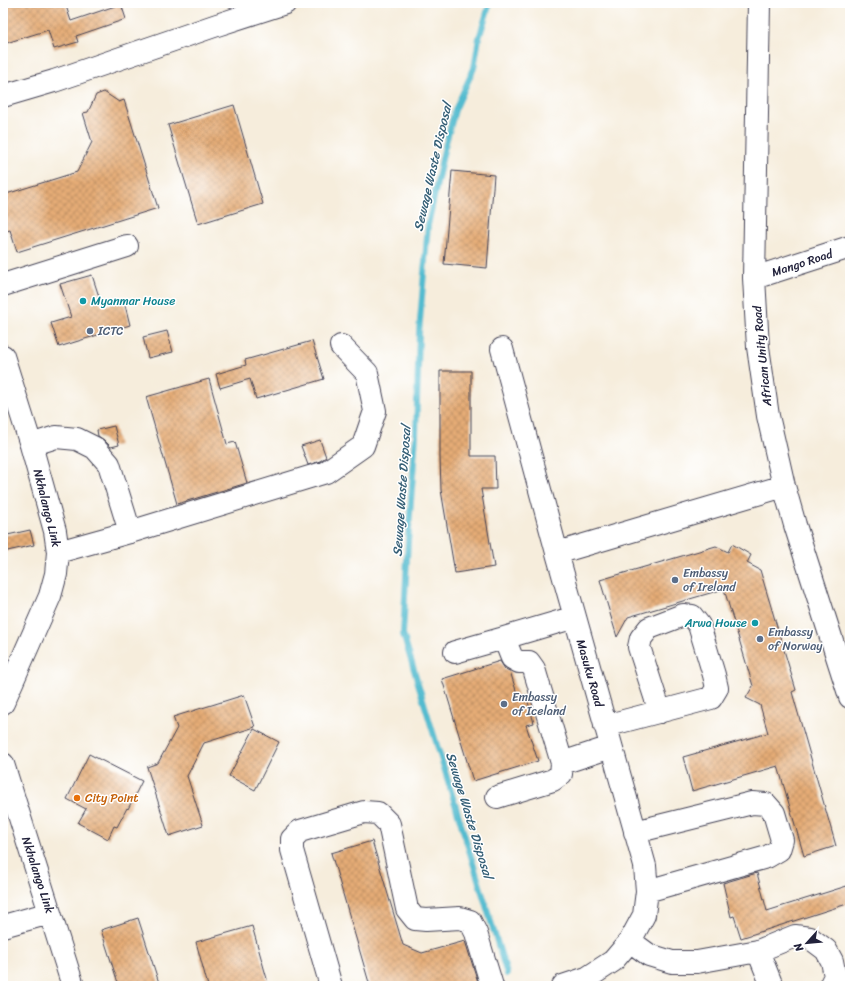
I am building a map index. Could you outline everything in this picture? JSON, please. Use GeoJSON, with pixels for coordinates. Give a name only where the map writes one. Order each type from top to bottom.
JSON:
{"type":"FeatureCollection","features":[{"type":"Feature","properties":{"kind":"street"},"geometry":{"type":"LineString","coordinates":[[3,96],[54,81],[285,3]]}},
{"type":"Feature","properties":{"kind":"street","name":"African Unity Road"},"geometry":{"type":"LineString","coordinates":[[759,3],[754,278],[758,347],[768,416],[784,486],[850,697]]}},
{"type":"Feature","properties":{"kind":"street"},"geometry":{"type":"LineString","coordinates":[[3,285],[127,246]]}},
{"type":"Feature","properties":{"kind":"street","name":"Mango Road"},"geometry":{"type":"LineString","coordinates":[[754,278],[850,247]]}},
{"type":"Feature","properties":{"kind":"street"},"geometry":{"type":"LineString","coordinates":[[58,552],[130,532],[326,472],[363,446],[375,411],[367,373],[341,346]]}},
{"type":"Feature","properties":{"kind":"street","name":"Masuku Road"},"geometry":{"type":"LineString","coordinates":[[502,349],[557,553],[645,866],[647,891],[644,914],[630,941],[613,961],[587,978],[563,986]]}},
{"type":"Feature","properties":{"kind":"street","name":"Nkhalango Link"},"geometry":{"type":"LineString","coordinates":[[3,356],[31,445],[55,531],[58,552],[56,574],[50,596],[3,703]]}},
{"type":"Feature","properties":{"kind":"street"},"geometry":{"type":"LineString","coordinates":[[31,445],[56,437],[77,439],[95,448],[109,464],[130,532]]}},
{"type":"Feature","properties":{"kind":"street"},"geometry":{"type":"LineString","coordinates":[[557,553],[784,486]]}},
{"type":"Feature","properties":{"kind":"street"},"geometry":{"type":"LineString","coordinates":[[605,726],[660,712],[711,698],[717,688],[714,675],[699,625],[692,616],[683,615],[650,628],[640,638],[639,647],[660,712]]}},
{"type":"Feature","properties":{"kind":"street"},"geometry":{"type":"LineString","coordinates":[[455,652],[575,617]]}},
{"type":"Feature","properties":{"kind":"street"},"geometry":{"type":"LineString","coordinates":[[497,797],[553,780],[561,774],[562,763],[534,669],[529,662],[519,662],[512,658],[504,638]]}},
{"type":"Feature","properties":{"kind":"street"},"geometry":{"type":"LineString","coordinates":[[562,763],[611,747]]}},
{"type":"Feature","properties":{"kind":"street","name":"Nkhalango Link"},"geometry":{"type":"LineString","coordinates":[[3,764],[73,986]]}},
{"type":"Feature","properties":{"kind":"street"},"geometry":{"type":"LineString","coordinates":[[635,832],[752,803],[766,804],[774,813],[782,840],[779,850],[768,857],[647,891]]}},
{"type":"Feature","properties":{"kind":"street"},"geometry":{"type":"LineString","coordinates":[[331,986],[292,850],[292,839],[300,831],[364,812],[378,813],[389,824],[407,909],[415,919],[426,920],[460,918],[470,922],[476,933],[492,986]]}},
{"type":"Feature","properties":{"kind":"street"},"geometry":{"type":"LineString","coordinates":[[3,926],[50,913]]}},
{"type":"Feature","properties":{"kind":"street"},"geometry":{"type":"LineString","coordinates":[[630,941],[649,955],[672,962],[697,962],[758,951],[795,936],[810,938],[826,950],[832,961],[835,976],[830,986]]}},
{"type":"Feature","properties":{"kind":"street"},"geometry":{"type":"LineString","coordinates":[[758,951],[772,986]]}},
{"type":"Feature","properties":{"kind":"building"},"geometry":{"type":"Polygon","coordinates":[[[3,3],[65,3],[71,21],[121,4],[126,19],[76,36],[78,42],[54,49],[48,30],[3,44],[3,3]]]}},
{"type":"Feature","properties":{"kind":"building"},"geometry":{"type":"Polygon","coordinates":[[[104,92],[119,102],[124,100],[158,208],[17,252],[10,230],[3,232],[3,195],[77,172],[92,142],[83,113],[88,112],[96,95],[104,92]]]}},
{"type":"Feature","properties":{"kind":"building"},"geometry":{"type":"Polygon","coordinates":[[[234,105],[263,204],[198,224],[168,125],[234,105]]]}},
{"type":"Feature","properties":{"kind":"building"},"geometry":{"type":"Polygon","coordinates":[[[452,171],[494,175],[487,268],[444,264],[452,171]]]}},
{"type":"Feature","properties":{"kind":"building","name":"Myanmar House"},"geometry":{"type":"Polygon","coordinates":[[[92,275],[102,306],[124,301],[130,325],[59,347],[51,323],[71,317],[60,284],[92,275]]]}},
{"type":"Feature","properties":{"kind":"building"},"geometry":{"type":"Polygon","coordinates":[[[167,331],[173,352],[148,358],[143,337],[167,331]]]}},
{"type":"Feature","properties":{"kind":"building"},"geometry":{"type":"Polygon","coordinates":[[[312,341],[324,379],[256,399],[250,379],[220,388],[216,374],[246,365],[245,360],[312,341]]]}},
{"type":"Feature","properties":{"kind":"building"},"geometry":{"type":"Polygon","coordinates":[[[440,371],[471,371],[471,456],[495,456],[496,489],[481,489],[494,567],[455,573],[441,490],[440,371]]]}},
{"type":"Feature","properties":{"kind":"building"},"geometry":{"type":"Polygon","coordinates":[[[209,379],[227,444],[235,442],[247,483],[177,504],[146,397],[209,379]]]}},
{"type":"Feature","properties":{"kind":"building"},"geometry":{"type":"Polygon","coordinates":[[[114,426],[119,445],[111,447],[98,436],[97,430],[114,426]]]}},
{"type":"Feature","properties":{"kind":"building"},"geometry":{"type":"Polygon","coordinates":[[[320,440],[326,457],[320,461],[308,465],[301,446],[320,440]]]}},
{"type":"Feature","properties":{"kind":"building"},"geometry":{"type":"Polygon","coordinates":[[[30,530],[34,545],[3,552],[3,536],[30,530]]]}},
{"type":"Feature","properties":{"kind":"building"},"geometry":{"type":"Polygon","coordinates":[[[732,544],[751,555],[747,563],[760,570],[796,690],[792,692],[836,846],[804,856],[778,766],[692,791],[683,757],[768,733],[760,705],[746,698],[753,686],[724,589],[628,617],[617,637],[600,580],[716,546],[728,552],[732,544]]]}},
{"type":"Feature","properties":{"kind":"building"},"geometry":{"type":"Polygon","coordinates":[[[500,661],[505,669],[510,671],[518,697],[526,695],[534,723],[526,725],[538,761],[473,781],[442,679],[500,661]]]}},
{"type":"Feature","properties":{"kind":"building"},"geometry":{"type":"Polygon","coordinates":[[[244,695],[255,727],[204,743],[187,776],[203,825],[169,836],[147,767],[158,763],[177,728],[173,717],[244,695]]]}},
{"type":"Feature","properties":{"kind":"building"},"geometry":{"type":"Polygon","coordinates":[[[254,729],[279,742],[255,790],[229,776],[254,729]]]}},
{"type":"Feature","properties":{"kind":"building"},"geometry":{"type":"Polygon","coordinates":[[[89,754],[142,781],[128,809],[127,808],[117,827],[114,826],[108,839],[78,823],[86,809],[67,799],[89,754]]]}},
{"type":"Feature","properties":{"kind":"building"},"geometry":{"type":"Polygon","coordinates":[[[372,841],[403,945],[422,953],[465,941],[478,982],[463,986],[370,986],[331,853],[372,841]]]}},
{"type":"Feature","properties":{"kind":"building"},"geometry":{"type":"Polygon","coordinates":[[[757,873],[767,911],[850,885],[850,903],[741,938],[734,916],[731,917],[723,883],[757,873]]]}},
{"type":"Feature","properties":{"kind":"building"},"geometry":{"type":"Polygon","coordinates":[[[138,918],[160,986],[119,986],[101,930],[138,918]]]}},
{"type":"Feature","properties":{"kind":"building"},"geometry":{"type":"Polygon","coordinates":[[[252,926],[269,986],[208,986],[196,942],[252,926]]]}},
{"type":"Feature","properties":{"kind":"waterway","name":"Sewage Waste Disposal"},"geometry":{"type":"LineString","coordinates":[[490,3],[479,38],[474,68],[455,110],[444,150],[428,225],[419,333],[416,435],[403,634],[507,974]]}},
{"type":"Feature","properties":{"kind":"place","name":"Myanmar House"},"geometry":{"type":"Point","coordinates":[83,301]}},
{"type":"Feature","properties":{"kind":"place","name":"ICTC"},"geometry":{"type":"Point","coordinates":[90,331]}},
{"type":"Feature","properties":{"kind":"place","name":"Embassy of Ireland"},"geometry":{"type":"Point","coordinates":[675,580]}},
{"type":"Feature","properties":{"kind":"place","name":"Arwa House"},"geometry":{"type":"Point","coordinates":[755,623]}},
{"type":"Feature","properties":{"kind":"place","name":"Embassy of Norway"},"geometry":{"type":"Point","coordinates":[760,639]}},
{"type":"Feature","properties":{"kind":"place","name":"Embassy of Iceland"},"geometry":{"type":"Point","coordinates":[504,704]}},
{"type":"Feature","properties":{"kind":"place","name":"City Point"},"geometry":{"type":"Point","coordinates":[77,798]}}]}
